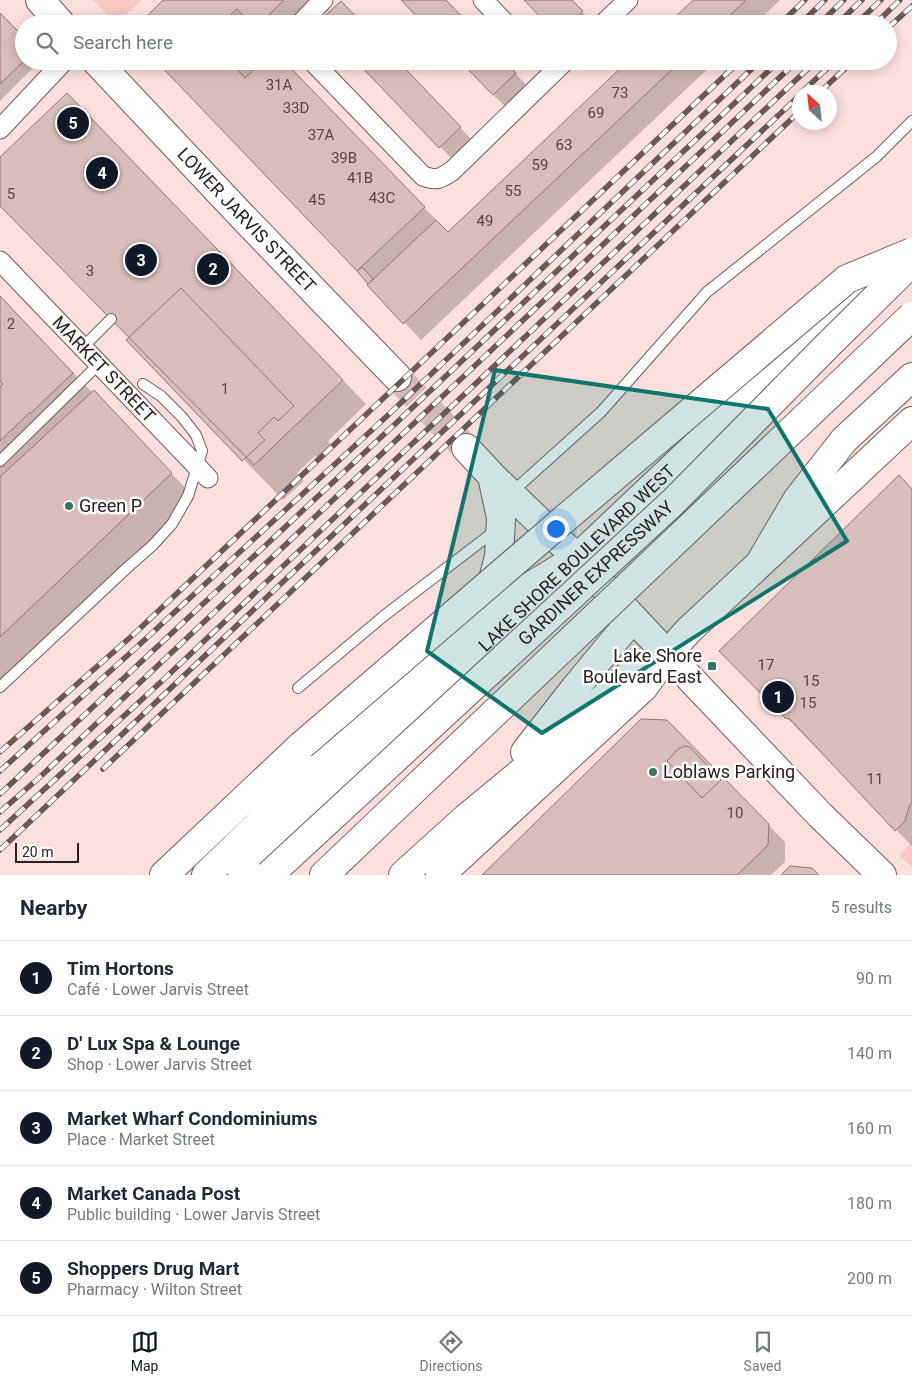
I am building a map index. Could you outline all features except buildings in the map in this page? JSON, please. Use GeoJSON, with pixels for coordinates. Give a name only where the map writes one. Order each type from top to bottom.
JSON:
{"type":"FeatureCollection","features":[{"type":"Feature","properties":{"kind":"main road"},"geometry":{"type":"LineString","coordinates":[[40,0],[53,15]]}},
{"type":"Feature","properties":{"kind":"main road","name":"LOWER JARVIS STREET"},"geometry":{"type":"LineString","coordinates":[[104,70],[397,377]]}},
{"type":"Feature","properties":{"kind":"main road","name":"LAKE SHORE BOULEVARD WEST"},"geometry":{"type":"LineString","coordinates":[[242,875],[912,240]]}},
{"type":"Feature","properties":{"kind":"main road"},"geometry":{"type":"LineString","coordinates":[[164,875],[302,745],[576,509],[848,279],[912,252]]}},
{"type":"Feature","properties":{"kind":"main road","name":"GARDINER EXPRESSWAY"},"geometry":{"type":"LineString","coordinates":[[269,875],[673,502],[912,262]]}},
{"type":"Feature","properties":{"kind":"main road","name":"GARDINER EXPRESSWAY"},"geometry":{"type":"LineString","coordinates":[[324,875],[912,316]]}},
{"type":"Feature","properties":{"kind":"main road"},"geometry":{"type":"LineString","coordinates":[[761,562],[797,500],[844,440],[912,377]]}},
{"type":"Feature","properties":{"kind":"main road"},"geometry":{"type":"LineString","coordinates":[[440,875],[644,687],[667,654],[689,630],[761,562],[908,432]]}},
{"type":"Feature","properties":{"kind":"main road"},"geometry":{"type":"LineString","coordinates":[[466,448],[501,485],[578,558],[820,815],[882,875]]}},
{"type":"Feature","properties":{"kind":"main road"},"geometry":{"type":"LineString","coordinates":[[476,628],[490,592],[499,557],[501,485]]}},
{"type":"Feature","properties":{"kind":"main road"},"geometry":{"type":"LineString","coordinates":[[206,875],[356,731],[476,628],[526,589],[578,558]]}},
{"type":"Feature","properties":{"kind":"main road"},"geometry":{"type":"LineString","coordinates":[[466,818],[530,746],[633,618]]}},
{"type":"Feature","properties":{"kind":"main road"},"geometry":{"type":"LineString","coordinates":[[403,875],[466,818],[540,756],[630,673],[667,654]]}},
{"type":"Feature","properties":{"kind":"street"},"geometry":{"type":"LineString","coordinates":[[309,15],[323,0]]}},
{"type":"Feature","properties":{"kind":"street"},"geometry":{"type":"LineString","coordinates":[[483,0],[497,15]]}},
{"type":"Feature","properties":{"kind":"street"},"geometry":{"type":"LineString","coordinates":[[612,15],[628,0]]}},
{"type":"Feature","properties":{"kind":"street"},"geometry":{"type":"LineString","coordinates":[[0,128],[55,70]]}},
{"type":"Feature","properties":{"kind":"street"},"geometry":{"type":"LineString","coordinates":[[321,70],[423,176],[432,180],[440,179],[452,171],[548,70]]}},
{"type":"Feature","properties":{"kind":"street","name":"MARKET STREET"},"geometry":{"type":"LineString","coordinates":[[0,261],[202,472]]}},
{"type":"Feature","properties":{"kind":"lane"},"geometry":{"type":"LineString","coordinates":[[501,485],[601,412],[707,292],[876,157],[912,121]]}},
{"type":"Feature","properties":{"kind":"lane"},"geometry":{"type":"LineString","coordinates":[[83,347],[111,319]]}},
{"type":"Feature","properties":{"kind":"lane"},"geometry":{"type":"LineString","coordinates":[[0,460],[99,364]]}},
{"type":"Feature","properties":{"kind":"lane"},"geometry":{"type":"LineString","coordinates":[[0,687],[153,545],[172,524],[202,472],[202,451],[196,435],[182,417],[161,396],[143,384]]}},
{"type":"Feature","properties":{"kind":"lane"},"geometry":{"type":"LineString","coordinates":[[298,688],[385,615],[487,537],[500,524]]}},
{"type":"Feature","properties":{"kind":"highlighted area"},"geometry":{"type":"Polygon","coordinates":[[[495,370],[768,409],[847,541],[542,733],[427,651],[495,370]]]}},
{"type":"Feature","properties":{"kind":"shaded area"},"geometry":{"type":"Polygon","coordinates":[[[93,0],[142,0],[126,15],[107,15],[93,0]]]}},
{"type":"Feature","properties":{"kind":"shaded area"},"geometry":{"type":"Polygon","coordinates":[[[912,842],[912,867],[899,856],[912,842]]]}},
{"type":"Feature","properties":{"kind":"tunnel"},"geometry":{"type":"LineString","coordinates":[[397,377],[466,448]]}},
{"type":"Feature","properties":{"kind":"railway"},"geometry":{"type":"LineString","coordinates":[[789,15],[805,0]]}},
{"type":"Feature","properties":{"kind":"railway"},"geometry":{"type":"LineString","coordinates":[[809,15],[825,0]]}},
{"type":"Feature","properties":{"kind":"railway"},"geometry":{"type":"LineString","coordinates":[[828,15],[844,0]]}},
{"type":"Feature","properties":{"kind":"railway"},"geometry":{"type":"LineString","coordinates":[[846,15],[862,0]]}},
{"type":"Feature","properties":{"kind":"railway"},"geometry":{"type":"LineString","coordinates":[[865,15],[881,0]]}},
{"type":"Feature","properties":{"kind":"railway"},"geometry":{"type":"LineString","coordinates":[[884,15],[900,0]]}},
{"type":"Feature","properties":{"kind":"railway"},"geometry":{"type":"LineString","coordinates":[[897,20],[912,6]]}},
{"type":"Feature","properties":{"kind":"railway"},"geometry":{"type":"LineString","coordinates":[[0,752],[134,634],[730,70]]}},
{"type":"Feature","properties":{"kind":"railway"},"geometry":{"type":"LineString","coordinates":[[0,771],[386,417],[751,70]]}},
{"type":"Feature","properties":{"kind":"railway"},"geometry":{"type":"LineString","coordinates":[[0,794],[769,70]]}},
{"type":"Feature","properties":{"kind":"railway"},"geometry":{"type":"LineString","coordinates":[[0,812],[40,777],[787,70]]}},
{"type":"Feature","properties":{"kind":"railway"},"geometry":{"type":"LineString","coordinates":[[0,830],[162,681],[807,70]]}},
{"type":"Feature","properties":{"kind":"railway"},"geometry":{"type":"LineString","coordinates":[[809,85],[825,70]]}},
{"type":"Feature","properties":{"kind":"railway"},"geometry":{"type":"LineString","coordinates":[[827,85],[843,70]]}},
{"type":"Feature","properties":{"kind":"railway"},"geometry":{"type":"LineString","coordinates":[[0,850],[792,103]]}},
{"type":"Feature","properties":{"kind":"railway"},"geometry":{"type":"LineString","coordinates":[[103,769],[792,119]]}},
{"type":"Feature","properties":{"kind":"place","name":"Shoppers Drug Mart"},"geometry":{"type":"Point","coordinates":[73,123]}},
{"type":"Feature","properties":{"kind":"place","name":"Market Canada Post"},"geometry":{"type":"Point","coordinates":[102,173]}},
{"type":"Feature","properties":{"kind":"place","name":"Market Wharf Condominiums"},"geometry":{"type":"Point","coordinates":[141,260]}},
{"type":"Feature","properties":{"kind":"place","name":"D' Lux Spa & Lounge"},"geometry":{"type":"Point","coordinates":[213,269]}},
{"type":"Feature","properties":{"kind":"place","name":"Green P"},"geometry":{"type":"Point","coordinates":[69,506]}},
{"type":"Feature","properties":{"kind":"place","name":"Lake Shore Boulevard East"},"geometry":{"type":"Point","coordinates":[712,666]}},
{"type":"Feature","properties":{"kind":"place","name":"Tim Hortons"},"geometry":{"type":"Point","coordinates":[778,697]}},
{"type":"Feature","properties":{"kind":"place","name":"Loblaws Parking"},"geometry":{"type":"Point","coordinates":[653,772]}}]}
